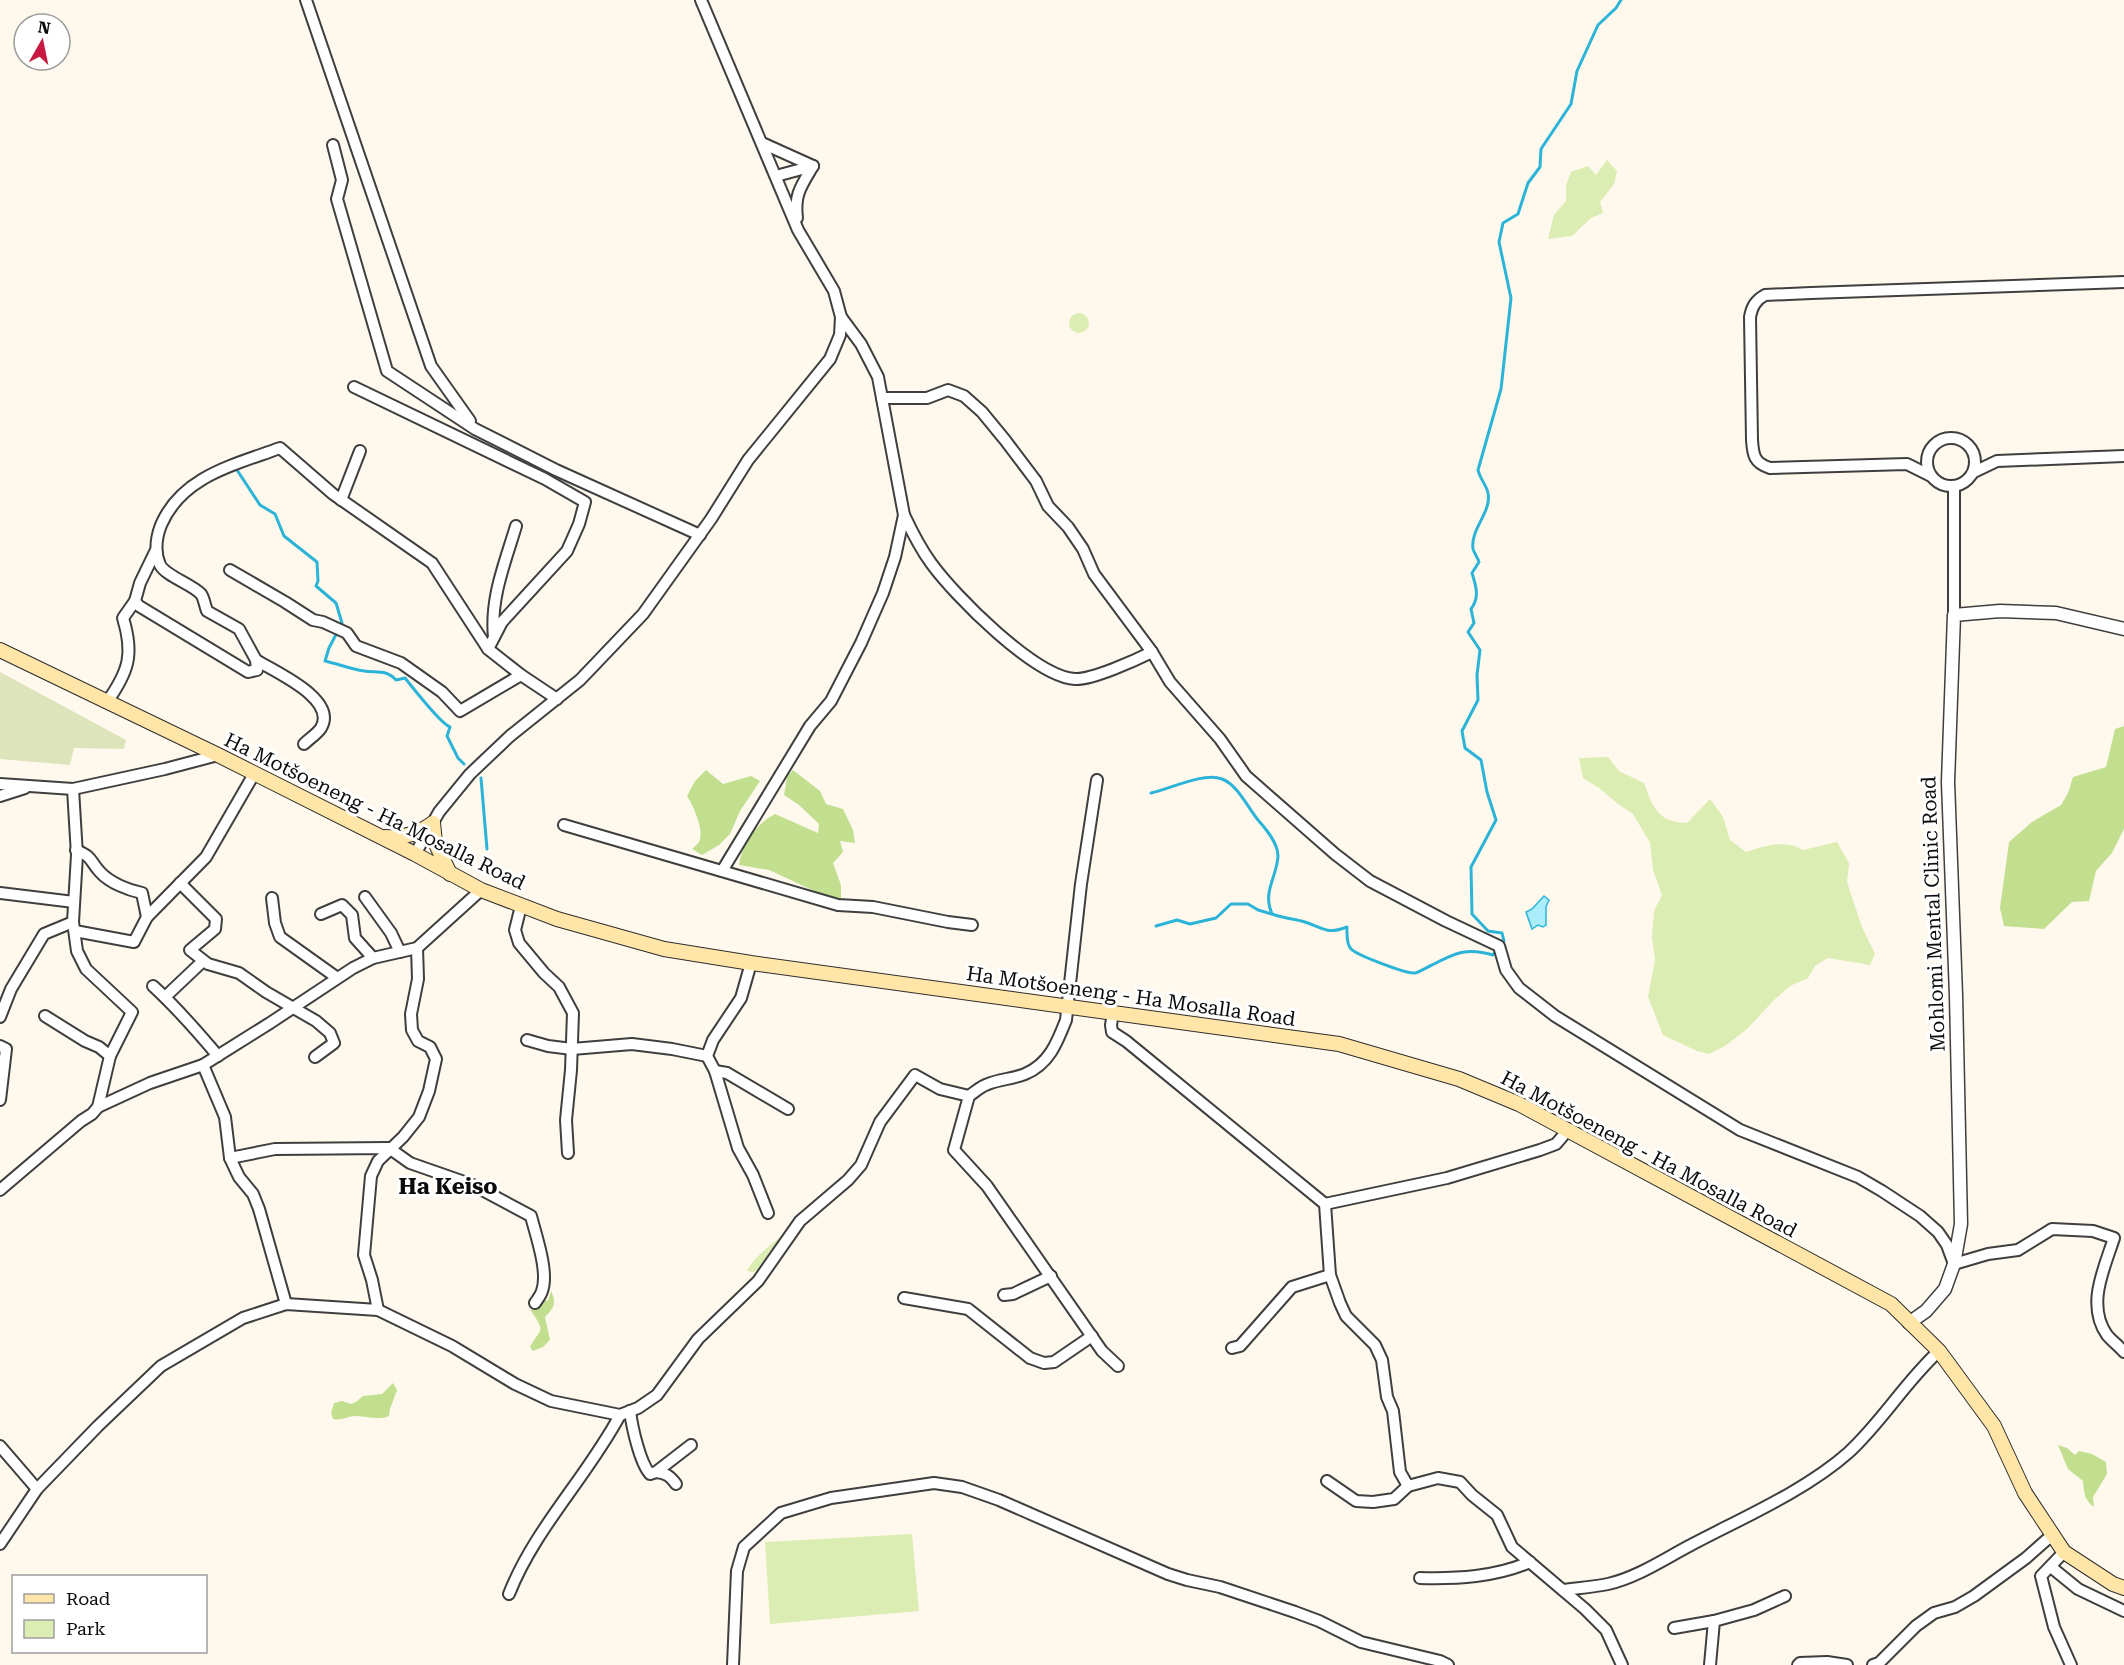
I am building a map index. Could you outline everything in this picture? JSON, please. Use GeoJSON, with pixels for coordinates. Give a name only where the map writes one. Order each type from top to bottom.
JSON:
{"type":"FeatureCollection","features":[{"type":"Feature","properties":{"kind":"main road","name":"Ha Motšoeneng - Ha Mosalla Road"},"geometry":{"type":"LineString","coordinates":[[0,650],[218,755],[415,854],[481,890],[557,920],[664,949],[751,963],[1339,1044],[1459,1079],[1519,1104],[1891,1304],[1939,1351],[1994,1426],[2025,1493],[2064,1552],[2113,1584],[2124,1588]]}},
{"type":"Feature","properties":{"kind":"main road"},"geometry":{"type":"LineString","coordinates":[[380,837],[408,837],[419,833],[433,823],[435,842],[450,874]]}},
{"type":"Feature","properties":{"kind":"street"},"geometry":{"type":"LineString","coordinates":[[306,0],[431,366],[475,429]]}},
{"type":"Feature","properties":{"kind":"street"},"geometry":{"type":"LineString","coordinates":[[415,854],[439,812],[470,774],[510,736],[580,680],[643,614],[700,535],[748,460],[830,359],[840,335],[841,317],[834,291],[798,230],[701,0]]}},
{"type":"Feature","properties":{"kind":"street"},"geometry":{"type":"LineString","coordinates":[[762,144],[813,166]]}},
{"type":"Feature","properties":{"kind":"street"},"geometry":{"type":"LineString","coordinates":[[333,145],[342,180],[338,200],[387,370],[435,400],[475,429],[556,470],[700,535]]}},
{"type":"Feature","properties":{"kind":"street"},"geometry":{"type":"LineString","coordinates":[[776,176],[813,166]]}},
{"type":"Feature","properties":{"kind":"street"},"geometry":{"type":"LineString","coordinates":[[798,230],[795,202],[799,189],[813,166]]}},
{"type":"Feature","properties":{"kind":"street"},"geometry":{"type":"LineString","coordinates":[[1931,476],[1926,459],[1934,444],[1949,437],[1957,438],[1971,447],[1976,463],[1974,472],[1969,479],[1954,486],[1941,484],[1931,476],[1907,464],[1770,468],[1756,461],[1753,456],[1752,440],[1750,316],[1759,298],[1765,295],[1811,292],[2124,282]]}},
{"type":"Feature","properties":{"kind":"street"},"geometry":{"type":"LineString","coordinates":[[841,317],[861,344],[878,377],[904,515],[932,565],[955,590],[1011,644],[1057,675],[1076,679],[1092,676],[1132,662],[1152,652]]}},
{"type":"Feature","properties":{"kind":"street"},"geometry":{"type":"LineString","coordinates":[[354,387],[545,479],[585,502],[579,524],[567,551],[502,622],[488,649]]}},
{"type":"Feature","properties":{"kind":"street"},"geometry":{"type":"LineString","coordinates":[[882,398],[927,398],[948,390],[964,396],[982,412],[1036,481],[1048,506],[1068,527],[1083,549],[1094,574],[1152,652],[1170,682],[1220,740],[1246,776],[1335,854],[1371,881],[1499,946],[1506,970],[1519,988],[1555,1016],[1666,1085],[1740,1130],[1858,1177],[1920,1216],[1938,1232],[1947,1245],[1954,1264],[1988,1254],[2018,1250],[2052,1229],[2093,1231],[2114,1238],[2096,1300],[2101,1322],[2108,1335],[2124,1352]]}},
{"type":"Feature","properties":{"kind":"street"},"geometry":{"type":"LineString","coordinates":[[135,601],[139,606],[248,672],[257,670],[256,660],[239,629],[207,611],[202,595],[161,567],[156,550],[157,535],[173,502],[213,472],[280,448],[341,500],[432,563],[488,649],[556,699]]}},
{"type":"Feature","properties":{"kind":"street"},"geometry":{"type":"LineString","coordinates":[[341,500],[360,452]]}},
{"type":"Feature","properties":{"kind":"street"},"geometry":{"type":"LineString","coordinates":[[1974,472],[1997,461],[2124,456]]}},
{"type":"Feature","properties":{"kind":"street","name":"Mohlomi Mental Clinic Road"},"geometry":{"type":"LineString","coordinates":[[1909,1323],[1926,1311],[1946,1289],[1954,1264],[1961,1224],[1948,782],[1954,615],[1954,486]]}},
{"type":"Feature","properties":{"kind":"street"},"geometry":{"type":"LineString","coordinates":[[722,871],[810,726],[831,701],[861,643],[883,594],[895,557],[904,515]]}},
{"type":"Feature","properties":{"kind":"street"},"geometry":{"type":"LineString","coordinates":[[494,637],[492,618],[495,599],[516,526]]}},
{"type":"Feature","properties":{"kind":"street"},"geometry":{"type":"LineString","coordinates":[[107,702],[118,685],[130,654],[123,618],[135,601],[140,583],[156,550]]}},
{"type":"Feature","properties":{"kind":"street"},"geometry":{"type":"LineString","coordinates":[[230,570],[313,620],[324,622],[347,633],[356,646],[401,663],[442,692],[460,711],[521,675]]}},
{"type":"Feature","properties":{"kind":"street"},"geometry":{"type":"LineString","coordinates":[[1954,615],[2000,611],[2056,613],[2124,629]]}},
{"type":"Feature","properties":{"kind":"street"},"geometry":{"type":"LineString","coordinates":[[256,660],[308,691],[321,703],[325,716],[321,728],[304,744]]}},
{"type":"Feature","properties":{"kind":"street"},"geometry":{"type":"LineString","coordinates":[[0,784],[73,789],[218,755]]}},
{"type":"Feature","properties":{"kind":"street"},"geometry":{"type":"LineString","coordinates":[[0,1017],[6,988],[44,934],[74,926],[134,942],[147,917],[206,856],[254,774]]}},
{"type":"Feature","properties":{"kind":"street"},"geometry":{"type":"LineString","coordinates":[[1097,780],[1081,884],[1066,1020],[1052,1052],[1040,1066],[1024,1075],[986,1084],[969,1096],[954,1150],[987,1186],[1102,1351],[1118,1366]]}},
{"type":"Feature","properties":{"kind":"street"},"geometry":{"type":"LineString","coordinates":[[0,796],[33,786]]}},
{"type":"Feature","properties":{"kind":"street"},"geometry":{"type":"LineString","coordinates":[[73,789],[76,850],[74,926],[77,951],[86,969],[132,1012],[110,1056],[98,1107]]}},
{"type":"Feature","properties":{"kind":"street"},"geometry":{"type":"LineString","coordinates":[[564,825],[838,905],[873,907],[972,925]]}},
{"type":"Feature","properties":{"kind":"street"},"geometry":{"type":"LineString","coordinates":[[76,850],[89,856],[101,873],[128,890],[142,893],[147,917]]}},
{"type":"Feature","properties":{"kind":"street"},"geometry":{"type":"LineString","coordinates":[[180,884],[216,919],[215,929],[190,950],[203,961],[239,973],[316,1021],[330,1033],[334,1043],[315,1057]]}},
{"type":"Feature","properties":{"kind":"street"},"geometry":{"type":"LineString","coordinates":[[0,1190],[98,1107],[150,1083],[204,1065],[336,977],[373,958],[417,948],[481,890]]}},
{"type":"Feature","properties":{"kind":"street"},"geometry":{"type":"LineString","coordinates":[[0,893],[74,902]]}},
{"type":"Feature","properties":{"kind":"street"},"geometry":{"type":"LineString","coordinates":[[365,897],[391,933],[400,952]]}},
{"type":"Feature","properties":{"kind":"street"},"geometry":{"type":"LineString","coordinates":[[272,898],[275,923],[280,936],[336,977]]}},
{"type":"Feature","properties":{"kind":"street"},"geometry":{"type":"LineString","coordinates":[[321,914],[342,905],[352,915],[355,938],[373,958]]}},
{"type":"Feature","properties":{"kind":"street"},"geometry":{"type":"LineString","coordinates":[[521,906],[515,930],[519,943],[544,974],[559,987],[573,1013],[566,1120],[568,1153]]}},
{"type":"Feature","properties":{"kind":"street"},"geometry":{"type":"LineString","coordinates":[[378,1310],[364,1255],[371,1176],[378,1161],[403,1137],[419,1117],[429,1091],[436,1059],[430,1047],[418,1041],[412,1030],[411,1014],[417,979],[417,948]]}},
{"type":"Feature","properties":{"kind":"street"},"geometry":{"type":"LineString","coordinates":[[165,997],[203,961]]}},
{"type":"Feature","properties":{"kind":"street"},"geometry":{"type":"LineString","coordinates":[[751,963],[741,998],[713,1040],[707,1056],[715,1071],[738,1148],[753,1175],[768,1213]]}},
{"type":"Feature","properties":{"kind":"street"},"geometry":{"type":"LineString","coordinates":[[153,986],[198,1030],[218,1056]]}},
{"type":"Feature","properties":{"kind":"street"},"geometry":{"type":"LineString","coordinates":[[1113,1013],[1112,1032],[1325,1204],[1330,1275],[1346,1316],[1375,1345],[1382,1360],[1387,1397],[1393,1411],[1400,1472],[1408,1486]]}},
{"type":"Feature","properties":{"kind":"street"},"geometry":{"type":"LineString","coordinates":[[45,1016],[99,1047],[110,1056]]}},
{"type":"Feature","properties":{"kind":"street"},"geometry":{"type":"LineString","coordinates":[[527,1040],[572,1049],[632,1044],[707,1056]]}},
{"type":"Feature","properties":{"kind":"street"},"geometry":{"type":"LineString","coordinates":[[0,1046],[6,1049],[0,1100]]}},
{"type":"Feature","properties":{"kind":"street"},"geometry":{"type":"LineString","coordinates":[[204,1065],[225,1117],[230,1158],[239,1177],[253,1194],[259,1209],[286,1304]]}},
{"type":"Feature","properties":{"kind":"street"},"geometry":{"type":"LineString","coordinates":[[715,1071],[727,1073],[788,1109]]}},
{"type":"Feature","properties":{"kind":"street"},"geometry":{"type":"LineString","coordinates":[[0,1544],[37,1489],[98,1425],[161,1365],[243,1318],[286,1304],[378,1310],[551,1401],[625,1413],[638,1408],[657,1395],[698,1339],[758,1281],[800,1221],[848,1180],[861,1165],[880,1122],[915,1075],[940,1089],[969,1096]]}},
{"type":"Feature","properties":{"kind":"street"},"geometry":{"type":"LineString","coordinates":[[1325,1204],[1447,1178],[1556,1144],[1567,1131]]}},
{"type":"Feature","properties":{"kind":"street"},"geometry":{"type":"LineString","coordinates":[[230,1158],[275,1149],[389,1148],[410,1163],[473,1185],[531,1216],[544,1277],[543,1291],[535,1304]]}},
{"type":"Feature","properties":{"kind":"street"},"geometry":{"type":"LineString","coordinates":[[1232,1348],[1239,1346],[1292,1287],[1330,1275]]}},
{"type":"Feature","properties":{"kind":"street"},"geometry":{"type":"LineString","coordinates":[[1004,1295],[1014,1294],[1051,1276]]}},
{"type":"Feature","properties":{"kind":"street"},"geometry":{"type":"LineString","coordinates":[[904,1298],[968,1309],[1030,1358],[1044,1363],[1054,1362],[1092,1336]]}},
{"type":"Feature","properties":{"kind":"street"},"geometry":{"type":"LineString","coordinates":[[1563,1590],[1609,1584],[1650,1568],[1798,1488],[1846,1454],[1861,1440],[1898,1399],[1911,1378],[1939,1351]]}},
{"type":"Feature","properties":{"kind":"street"},"geometry":{"type":"LineString","coordinates":[[625,1413],[632,1423],[645,1468],[650,1474],[656,1472],[691,1445]]}},
{"type":"Feature","properties":{"kind":"street"},"geometry":{"type":"LineString","coordinates":[[509,1594],[519,1568],[541,1531],[625,1413]]}},
{"type":"Feature","properties":{"kind":"street"},"geometry":{"type":"LineString","coordinates":[[0,1446],[37,1489]]}},
{"type":"Feature","properties":{"kind":"street"},"geometry":{"type":"LineString","coordinates":[[656,1472],[670,1476],[676,1484]]}},
{"type":"Feature","properties":{"kind":"street"},"geometry":{"type":"LineString","coordinates":[[1327,1481],[1356,1501],[1373,1502],[1394,1499],[1408,1486],[1438,1478],[1460,1482],[1497,1515],[1512,1547],[1606,1630],[1622,1665]]}},
{"type":"Feature","properties":{"kind":"street"},"geometry":{"type":"LineString","coordinates":[[733,1665],[737,1572],[744,1547],[781,1513],[831,1498],[934,1483],[962,1487],[999,1500],[1168,1574],[1220,1587],[1295,1612],[1319,1621],[1360,1642],[1440,1661],[1448,1665]]}},
{"type":"Feature","properties":{"kind":"street"},"geometry":{"type":"LineString","coordinates":[[1874,1665],[1879,1663],[1916,1626],[1934,1613],[1955,1608],[1974,1596],[2026,1558],[2052,1535]]}},
{"type":"Feature","properties":{"kind":"street"},"geometry":{"type":"LineString","coordinates":[[2064,1552],[2041,1576],[2054,1627],[2071,1665]]}},
{"type":"Feature","properties":{"kind":"street"},"geometry":{"type":"LineString","coordinates":[[1420,1578],[1442,1579],[1496,1573],[1530,1562]]}},
{"type":"Feature","properties":{"kind":"street"},"geometry":{"type":"LineString","coordinates":[[2051,1568],[2078,1589],[2124,1611]]}},
{"type":"Feature","properties":{"kind":"street"},"geometry":{"type":"LineString","coordinates":[[1674,1628],[1714,1621],[1754,1610],[1785,1596]]}},
{"type":"Feature","properties":{"kind":"street"},"geometry":{"type":"LineString","coordinates":[[1710,1665],[1714,1621]]}},
{"type":"Feature","properties":{"kind":"street"},"geometry":{"type":"LineString","coordinates":[[1798,1665],[1827,1662],[1847,1665]]}},
{"type":"Feature","properties":{"kind":"green space"},"geometry":{"type":"Polygon","coordinates":[[[1607,160],[1617,171],[1614,184],[1600,202],[1603,213],[1591,218],[1572,236],[1548,239],[1554,215],[1566,201],[1566,185],[1571,172],[1588,166],[1596,175],[1607,160]]]}},
{"type":"Feature","properties":{"kind":"green space"},"geometry":{"type":"Polygon","coordinates":[[[1079,313],[1086,316],[1089,323],[1086,330],[1079,333],[1072,330],[1069,323],[1072,316],[1079,313]]]}},
{"type":"Feature","properties":{"kind":"green space"},"geometry":{"type":"Polygon","coordinates":[[[0,672],[126,740],[124,749],[74,748],[70,765],[0,759],[0,672]]]}},
{"type":"Feature","properties":{"kind":"green space"},"geometry":{"type":"Polygon","coordinates":[[[2124,726],[2124,829],[2112,853],[2096,871],[2089,901],[2072,902],[2044,929],[2004,926],[2000,908],[2009,842],[2032,822],[2061,805],[2073,777],[2106,767],[2115,729],[2124,726]]]}},
{"type":"Feature","properties":{"kind":"green space"},"geometry":{"type":"Polygon","coordinates":[[[1608,757],[1619,771],[1644,783],[1650,800],[1658,812],[1669,820],[1687,823],[1710,799],[1723,817],[1730,840],[1746,852],[1782,844],[1803,850],[1837,842],[1849,863],[1847,882],[1862,927],[1875,954],[1870,965],[1828,958],[1815,966],[1808,978],[1790,986],[1747,1029],[1725,1046],[1709,1054],[1697,1051],[1663,1035],[1648,997],[1655,960],[1652,937],[1654,911],[1662,895],[1653,870],[1650,843],[1633,814],[1583,778],[1579,758],[1608,757]]]}},
{"type":"Feature","properties":{"kind":"green space"},"geometry":{"type":"Polygon","coordinates":[[[706,770],[723,784],[751,776],[760,781],[740,811],[730,834],[719,845],[702,855],[692,849],[699,842],[700,831],[695,812],[687,796],[695,781],[706,770]]]}},
{"type":"Feature","properties":{"kind":"green space"},"geometry":{"type":"Polygon","coordinates":[[[793,770],[820,791],[826,804],[843,809],[853,830],[855,843],[840,841],[843,852],[833,863],[841,885],[841,899],[825,896],[769,870],[739,865],[743,850],[751,835],[775,814],[818,833],[819,824],[799,805],[784,795],[787,777],[793,770]]]}},
{"type":"Feature","properties":{"kind":"green space"},"geometry":{"type":"Polygon","coordinates":[[[780,1238],[768,1254],[764,1268],[753,1272],[747,1271],[761,1253],[780,1238]]]}},
{"type":"Feature","properties":{"kind":"green space"},"geometry":{"type":"Polygon","coordinates":[[[551,1291],[554,1305],[545,1317],[550,1340],[543,1347],[533,1351],[530,1347],[540,1327],[531,1311],[542,1298],[548,1301],[551,1291]]]}},
{"type":"Feature","properties":{"kind":"green space"},"geometry":{"type":"Polygon","coordinates":[[[393,1383],[397,1390],[389,1416],[377,1418],[353,1416],[333,1419],[331,1413],[334,1403],[342,1401],[351,1404],[363,1396],[382,1394],[393,1383]]]}},
{"type":"Feature","properties":{"kind":"green space"},"geometry":{"type":"Polygon","coordinates":[[[2058,1445],[2067,1448],[2075,1455],[2079,1451],[2092,1454],[2106,1462],[2107,1474],[2093,1497],[2094,1507],[2086,1499],[2083,1481],[2068,1469],[2058,1445]]]}},
{"type":"Feature","properties":{"kind":"green space"},"geometry":{"type":"Polygon","coordinates":[[[912,1534],[919,1611],[770,1624],[765,1542],[912,1534]]]}},
{"type":"Feature","properties":{"kind":"water"},"geometry":{"type":"Polygon","coordinates":[[[1544,896],[1549,900],[1546,907],[1546,925],[1543,927],[1538,925],[1532,929],[1526,912],[1544,896]]]}},
{"type":"Feature","properties":{"kind":"waterway"},"geometry":{"type":"LineString","coordinates":[[1500,945],[1504,941],[1502,933],[1488,931],[1472,914],[1471,867],[1496,820],[1487,792],[1481,760],[1465,748],[1462,731],[1478,700],[1477,675],[1480,650],[1468,632],[1474,623],[1471,609],[1476,596],[1472,573],[1479,562],[1473,549],[1473,542],[1488,500],[1487,490],[1478,470],[1501,389],[1511,298],[1499,242],[1503,223],[1518,214],[1528,183],[1540,167],[1541,149],[1571,104],[1577,71],[1598,25],[1621,0]]}},
{"type":"Feature","properties":{"kind":"waterway"},"geometry":{"type":"LineString","coordinates":[[237,470],[260,505],[275,514],[284,536],[317,562],[316,586],[336,603],[342,623],[325,661],[359,670],[385,673],[396,680],[405,678],[434,713],[450,727],[447,736],[458,758],[464,764]]}},
{"type":"Feature","properties":{"kind":"waterway"},"geometry":{"type":"LineString","coordinates":[[1151,793],[1206,778],[1214,777],[1228,782],[1242,797],[1276,846],[1277,864],[1269,892],[1269,906],[1272,914],[1330,931],[1347,927],[1349,947],[1355,952],[1392,967],[1415,973],[1448,957],[1468,951],[1493,955],[1496,950]]}},
{"type":"Feature","properties":{"kind":"waterway"},"geometry":{"type":"LineString","coordinates":[[481,778],[487,849]]}},
{"type":"Feature","properties":{"kind":"waterway"},"geometry":{"type":"LineString","coordinates":[[1156,926],[1177,920],[1190,924],[1216,918],[1231,904],[1248,904],[1272,914]]}},
{"type":"Feature","properties":{"kind":"district","name":"Ha Keiso"},"geometry":{"type":"Point","coordinates":[448,1186]}}]}
